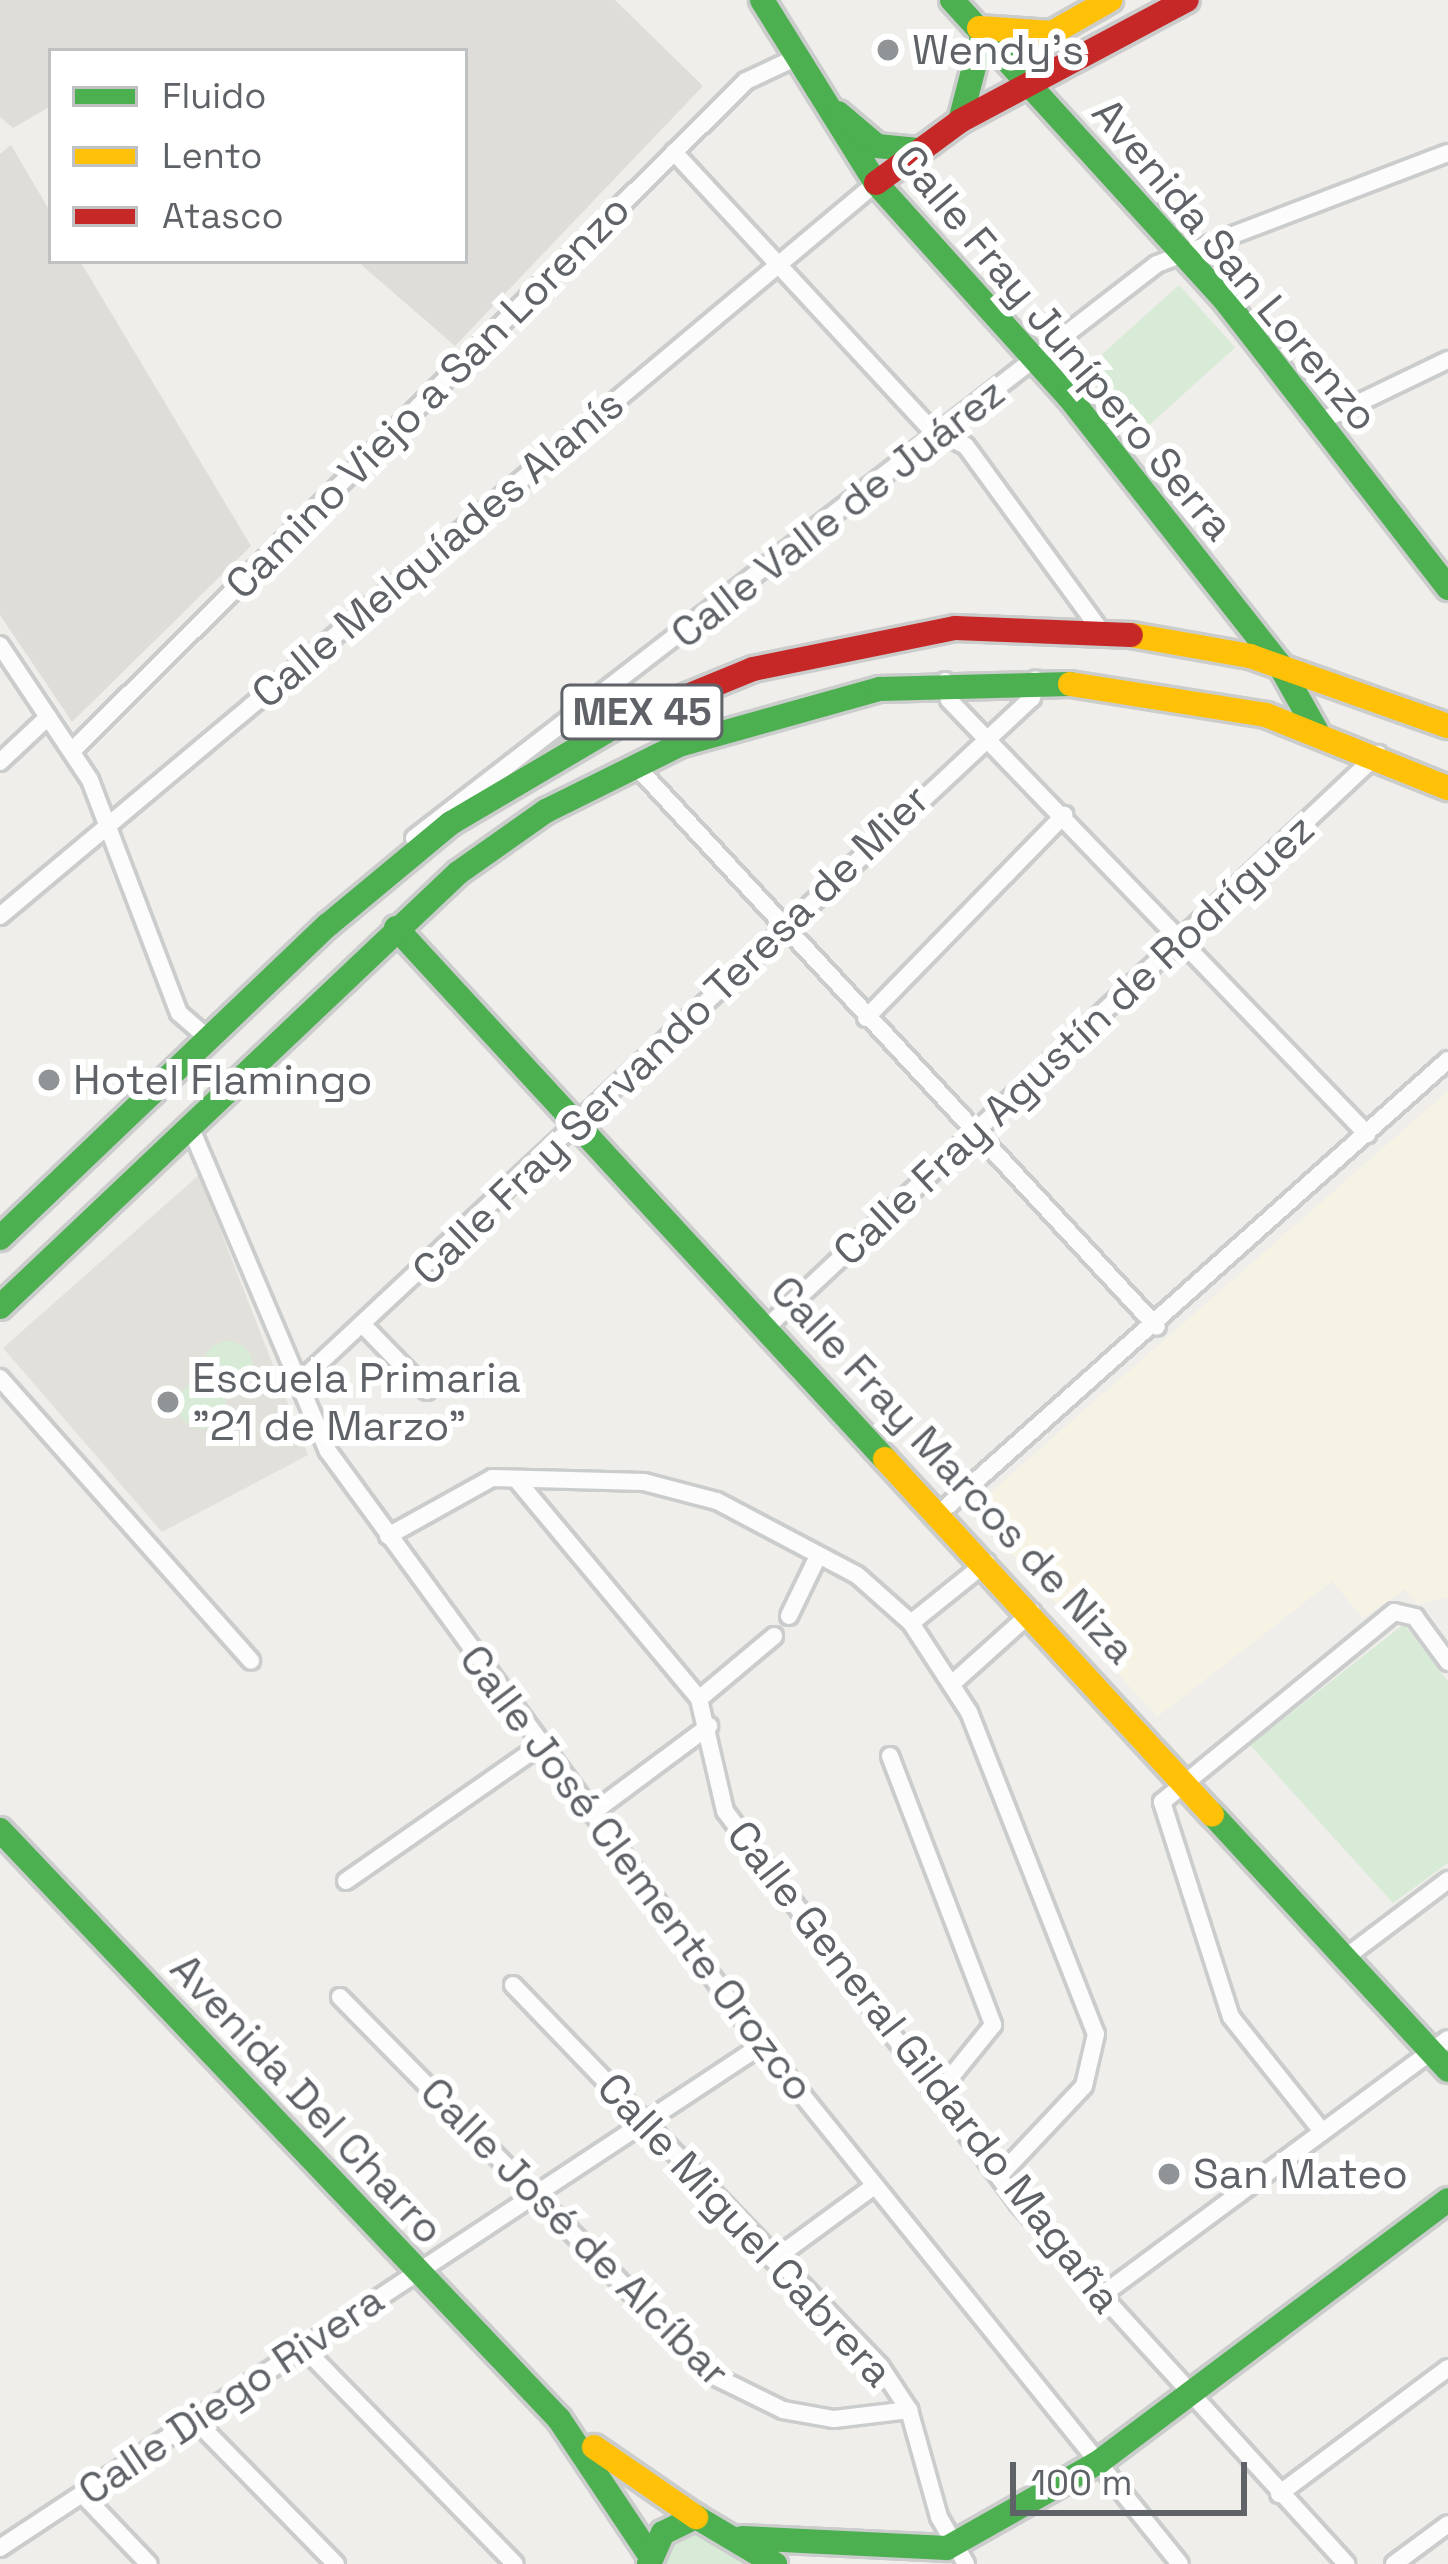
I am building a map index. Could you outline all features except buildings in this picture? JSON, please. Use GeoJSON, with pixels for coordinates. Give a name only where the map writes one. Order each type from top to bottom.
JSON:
{"type":"FeatureCollection","features":[{"type":"Feature","properties":{"kind":"main road","name":"Calle Fray Junípero Serra"},"geometry":{"type":"LineString","coordinates":[[762,0],[806,83],[876,183],[1036,358],[1279,664],[1316,730]]}},
{"type":"Feature","properties":{"kind":"main road","name":"Avenida San Lorenzo"},"geometry":{"type":"LineString","coordinates":[[952,0],[1180,251],[1321,421],[1448,588]]}},
{"type":"Feature","properties":{"kind":"main road"},"geometry":{"type":"LineString","coordinates":[[960,121],[981,31],[1040,35],[1110,0]]}},
{"type":"Feature","properties":{"kind":"main road"},"geometry":{"type":"LineString","coordinates":[[876,183],[960,121],[1143,9],[1187,0]]}},
{"type":"Feature","properties":{"kind":"main road"},"geometry":{"type":"LineString","coordinates":[[806,83],[877,146],[919,150]]}},
{"type":"Feature","properties":{"kind":"main road","name":"MEX 45"},"geometry":{"type":"LineString","coordinates":[[0,1238],[328,925],[394,868],[552,757],[753,669],[955,628],[1100,630],[1279,664],[1448,726]]}},
{"type":"Feature","properties":{"kind":"main road","name":"MEX 45"},"geometry":{"type":"LineString","coordinates":[[0,1307],[396,928],[497,844],[634,764],[805,705],[945,681],[1036,679],[1194,698],[1316,730],[1378,753],[1448,788]]}},
{"type":"Feature","properties":{"kind":"main road"},"geometry":{"type":"LineString","coordinates":[[394,868],[385,900],[396,928]]}},
{"type":"Feature","properties":{"kind":"main road"},"geometry":{"type":"LineString","coordinates":[[328,925],[357,941],[349,970]]}},
{"type":"Feature","properties":{"kind":"main road","name":"Calle Fray Marcos de Niza"},"geometry":{"type":"LineString","coordinates":[[396,928],[941,1512],[1346,1957],[1442,2054]]}},
{"type":"Feature","properties":{"kind":"main road","name":"Avenida Del Charro"},"geometry":{"type":"LineString","coordinates":[[0,1830],[559,2419],[696,2517],[742,2538]]}},
{"type":"Feature","properties":{"kind":"main road"},"geometry":{"type":"LineString","coordinates":[[742,2538],[863,2556],[951,2555],[1099,2462],[1448,2200]]}},
{"type":"Feature","properties":{"kind":"main road","name":"Avenida Del Charro"},"geometry":{"type":"LineString","coordinates":[[559,2419],[649,2559]]}},
{"type":"Feature","properties":{"kind":"main road"},"geometry":{"type":"LineString","coordinates":[[649,2559],[670,2527],[696,2517]]}},
{"type":"Feature","properties":{"kind":"main road"},"geometry":{"type":"LineString","coordinates":[[742,2538],[776,2564]]}},
{"type":"Feature","properties":{"kind":"street","name":"Camino Viejo a San Lorenzo"},"geometry":{"type":"LineString","coordinates":[[72,751],[746,82],[793,59]]}},
{"type":"Feature","properties":{"kind":"street"},"geometry":{"type":"LineString","coordinates":[[674,152],[944,436],[1016,505],[1100,630]]}},
{"type":"Feature","properties":{"kind":"street","name":"Calle Valle de Juárez"},"geometry":{"type":"LineString","coordinates":[[394,868],[473,786],[944,436],[1036,358],[1180,251],[1448,153]]}},
{"type":"Feature","properties":{"kind":"street","name":"Calle Melquíades Alanís"},"geometry":{"type":"LineString","coordinates":[[0,916],[876,183]]}},
{"type":"Feature","properties":{"kind":"street"},"geometry":{"type":"LineString","coordinates":[[1321,421],[1448,360]]}},
{"type":"Feature","properties":{"kind":"street"},"geometry":{"type":"LineString","coordinates":[[0,645],[72,751],[112,823],[179,1013],[209,1039]]}},
{"type":"Feature","properties":{"kind":"street","name":"Calle Fray Servando Teresa de Mier"},"geometry":{"type":"LineString","coordinates":[[297,1384],[365,1327],[778,926],[1032,698],[1036,679]]}},
{"type":"Feature","properties":{"kind":"street"},"geometry":{"type":"LineString","coordinates":[[945,681],[987,736],[1367,1134]]}},
{"type":"Feature","properties":{"kind":"street"},"geometry":{"type":"LineString","coordinates":[[0,762],[48,717]]}},
{"type":"Feature","properties":{"kind":"street","name":"Calle Fray Agustín de Rodríguez"},"geometry":{"type":"LineString","coordinates":[[767,1327],[1378,753]]}},
{"type":"Feature","properties":{"kind":"street"},"geometry":{"type":"LineString","coordinates":[[634,764],[778,926],[1156,1327]]}},
{"type":"Feature","properties":{"kind":"street"},"geometry":{"type":"LineString","coordinates":[[866,1018],[1064,815]]}},
{"type":"Feature","properties":{"kind":"street"},"geometry":{"type":"LineString","coordinates":[[941,1512],[1156,1327],[1448,1060]]}},
{"type":"Feature","properties":{"kind":"street","name":"Calle José Clemente Orozco"},"geometry":{"type":"LineString","coordinates":[[189,1124],[297,1384],[388,1536],[762,2045],[1180,2564]]}},
{"type":"Feature","properties":{"kind":"street"},"geometry":{"type":"LineString","coordinates":[[365,1327],[427,1391]]}},
{"type":"Feature","properties":{"kind":"street"},"geometry":{"type":"LineString","coordinates":[[0,1378],[251,1661]]}},
{"type":"Feature","properties":{"kind":"street"},"geometry":{"type":"LineString","coordinates":[[388,1536],[467,1484],[516,1479],[679,1489],[818,1556],[910,1623],[954,1682],[1096,2034],[1084,2086],[1001,2174]]}},
{"type":"Feature","properties":{"kind":"street","name":"Calle General Gildardo Magaña"},"geometry":{"type":"LineString","coordinates":[[516,1479],[699,1699],[709,1726],[717,1784],[741,1836],[942,2088],[1001,2174],[1098,2298],[1346,2564]]}},
{"type":"Feature","properties":{"kind":"street"},"geometry":{"type":"LineString","coordinates":[[789,1616],[818,1556]]}},
{"type":"Feature","properties":{"kind":"street"},"geometry":{"type":"LineString","coordinates":[[910,1623],[987,1562]]}},
{"type":"Feature","properties":{"kind":"street"},"geometry":{"type":"LineString","coordinates":[[954,1682],[1032,1612]]}},
{"type":"Feature","properties":{"kind":"street"},"geometry":{"type":"LineString","coordinates":[[1321,2130],[1222,2000],[1162,1813],[1186,1780],[1394,1612],[1415,1617],[1448,1662]]}},
{"type":"Feature","properties":{"kind":"street"},"geometry":{"type":"LineString","coordinates":[[699,1699],[774,1636]]}},
{"type":"Feature","properties":{"kind":"street"},"geometry":{"type":"LineString","coordinates":[[592,1814],[709,1726]]}},
{"type":"Feature","properties":{"kind":"street"},"geometry":{"type":"LineString","coordinates":[[346,1881],[541,1745]]}},
{"type":"Feature","properties":{"kind":"street"},"geometry":{"type":"LineString","coordinates":[[890,1756],[993,2025],[942,2088]]}},
{"type":"Feature","properties":{"kind":"street"},"geometry":{"type":"LineString","coordinates":[[1346,1957],[1448,1880]]}},
{"type":"Feature","properties":{"kind":"street","name":"Calle Miguel Cabrera"},"geometry":{"type":"LineString","coordinates":[[513,1984],[909,2410],[951,2555]]}},
{"type":"Feature","properties":{"kind":"street","name":"Calle José de Alcíbar"},"geometry":{"type":"LineString","coordinates":[[340,1996],[535,2199],[746,2397],[834,2419],[909,2410]]}},
{"type":"Feature","properties":{"kind":"street","name":"Calle Diego Rivera"},"geometry":{"type":"LineString","coordinates":[[0,2548],[416,2272],[648,2126],[762,2045]]}},
{"type":"Feature","properties":{"kind":"street"},"geometry":{"type":"LineString","coordinates":[[1098,2298],[1321,2130],[1442,2054]]}},
{"type":"Feature","properties":{"kind":"street"},"geometry":{"type":"LineString","coordinates":[[772,2260],[874,2186]]}},
{"type":"Feature","properties":{"kind":"street"},"geometry":{"type":"LineString","coordinates":[[303,2347],[515,2564]]}},
{"type":"Feature","properties":{"kind":"street"},"geometry":{"type":"LineString","coordinates":[[1279,2494],[1448,2368]]}},
{"type":"Feature","properties":{"kind":"street"},"geometry":{"type":"LineString","coordinates":[[194,2419],[336,2564]]}},
{"type":"Feature","properties":{"kind":"street"},"geometry":{"type":"LineString","coordinates":[[83,2495],[149,2564]]}},
{"type":"Feature","properties":{"kind":"street"},"geometry":{"type":"LineString","coordinates":[[1394,2564],[1448,2524]]}},
{"type":"Feature","properties":{"kind":"shaded area"},"geometry":{"type":"Polygon","coordinates":[[[0,0],[615,0],[703,86],[455,346],[360,264],[468,264],[468,48],[48,48],[48,108],[13,128],[0,117],[0,0]]]}},
{"type":"Feature","properties":{"kind":"shaded area"},"geometry":{"type":"Polygon","coordinates":[[[11,145],[48,208],[48,264],[82,264],[251,546],[72,722],[0,615],[0,154],[11,145]]]}},
{"type":"Feature","properties":{"kind":"shaded area"},"geometry":{"type":"Polygon","coordinates":[[[1448,1091],[1448,1597],[1418,1604],[1405,1589],[1363,1618],[1332,1581],[1157,1717],[972,1509],[1448,1091]]]}},
{"type":"Feature","properties":{"kind":"shaded area","name":"Escuela Primaria \"21 de Marzo\""},"geometry":{"type":"Polygon","coordinates":[[[199,1175],[308,1455],[162,1532],[3,1348],[199,1175]]]}},
{"type":"Feature","properties":{"kind":"green space"},"geometry":{"type":"Polygon","coordinates":[[[1179,285],[1235,347],[1139,434],[1082,372],[1179,285]]]}},
{"type":"Feature","properties":{"kind":"green space"},"geometry":{"type":"Polygon","coordinates":[[[228,1341],[246,1348],[253,1366],[246,1384],[228,1391],[210,1384],[203,1366],[210,1348],[228,1341]]]}},
{"type":"Feature","properties":{"kind":"green space"},"geometry":{"type":"Polygon","coordinates":[[[202,1381],[219,1388],[226,1405],[219,1422],[202,1429],[185,1422],[178,1405],[185,1388],[202,1381]]]}},
{"type":"Feature","properties":{"kind":"green space"},"geometry":{"type":"Polygon","coordinates":[[[1404,1624],[1448,1682],[1448,1863],[1393,1903],[1250,1745],[1404,1624]]]}},
{"type":"Feature","properties":{"kind":"green space"},"geometry":{"type":"Polygon","coordinates":[[[693,2530],[755,2564],[663,2564],[667,2542],[693,2530]]]}},
{"type":"Feature","properties":{"kind":"traffic: fast"},"geometry":{"type":"LineString","coordinates":[[762,0],[876,183],[1069,397],[1279,664],[1316,730]]}},
{"type":"Feature","properties":{"kind":"traffic: fast"},"geometry":{"type":"LineString","coordinates":[[952,0],[1224,299],[1448,588]]}},
{"type":"Feature","properties":{"kind":"traffic: fast"},"geometry":{"type":"LineString","coordinates":[[960,121],[983,33]]}},
{"type":"Feature","properties":{"kind":"traffic: fast"},"geometry":{"type":"LineString","coordinates":[[838,113],[877,146],[918,150]]}},
{"type":"Feature","properties":{"kind":"traffic: fast"},"geometry":{"type":"LineString","coordinates":[[0,1307],[458,873],[546,811],[679,745],[880,689],[1070,684]]}},
{"type":"Feature","properties":{"kind":"traffic: fast"},"geometry":{"type":"LineString","coordinates":[[0,1238],[328,925],[451,823],[621,723]]}},
{"type":"Feature","properties":{"kind":"traffic: fast"},"geometry":{"type":"LineString","coordinates":[[396,928],[885,1459]]}},
{"type":"Feature","properties":{"kind":"traffic: fast"},"geometry":{"type":"LineString","coordinates":[[1212,1814],[1448,2070]]}},
{"type":"Feature","properties":{"kind":"traffic: fast"},"geometry":{"type":"LineString","coordinates":[[0,1830],[559,2419],[649,2554]]}},
{"type":"Feature","properties":{"kind":"traffic: fast"},"geometry":{"type":"LineString","coordinates":[[947,2548],[1099,2462],[1448,2200]]}},
{"type":"Feature","properties":{"kind":"traffic: fast"},"geometry":{"type":"LineString","coordinates":[[649,2564],[663,2533],[696,2517],[775,2564]]}},
{"type":"Feature","properties":{"kind":"traffic: fast"},"geometry":{"type":"LineString","coordinates":[[742,2538],[947,2548]]}},
{"type":"Feature","properties":{"kind":"traffic: slow"},"geometry":{"type":"LineString","coordinates":[[979,28],[1052,33],[1110,0]]}},
{"type":"Feature","properties":{"kind":"traffic: slow"},"geometry":{"type":"LineString","coordinates":[[1131,635],[1250,656],[1448,726]]}},
{"type":"Feature","properties":{"kind":"traffic: slow"},"geometry":{"type":"LineString","coordinates":[[1070,684],[1266,715],[1448,788]]}},
{"type":"Feature","properties":{"kind":"traffic: slow"},"geometry":{"type":"LineString","coordinates":[[885,1459],[1212,1814]]}},
{"type":"Feature","properties":{"kind":"traffic: slow"},"geometry":{"type":"LineString","coordinates":[[594,2447],[696,2517]]}},
{"type":"Feature","properties":{"kind":"traffic: jam"},"geometry":{"type":"LineString","coordinates":[[876,183],[960,121],[1187,0]]}},
{"type":"Feature","properties":{"kind":"traffic: jam"},"geometry":{"type":"LineString","coordinates":[[621,723],[753,669],[955,628],[1131,635]]}},
{"type":"Feature","properties":{"kind":"place","name":"Wendy's"},"geometry":{"type":"Point","coordinates":[888,50]}},
{"type":"Feature","properties":{"kind":"place","name":"Hotel Flamingo"},"geometry":{"type":"Point","coordinates":[49,1080]}},
{"type":"Feature","properties":{"kind":"place","name":"Escuela Primaria \"21 de Marzo\""},"geometry":{"type":"Point","coordinates":[168,1402]}},
{"type":"Feature","properties":{"kind":"place","name":"San Mateo"},"geometry":{"type":"Point","coordinates":[1169,2174]}}]}
